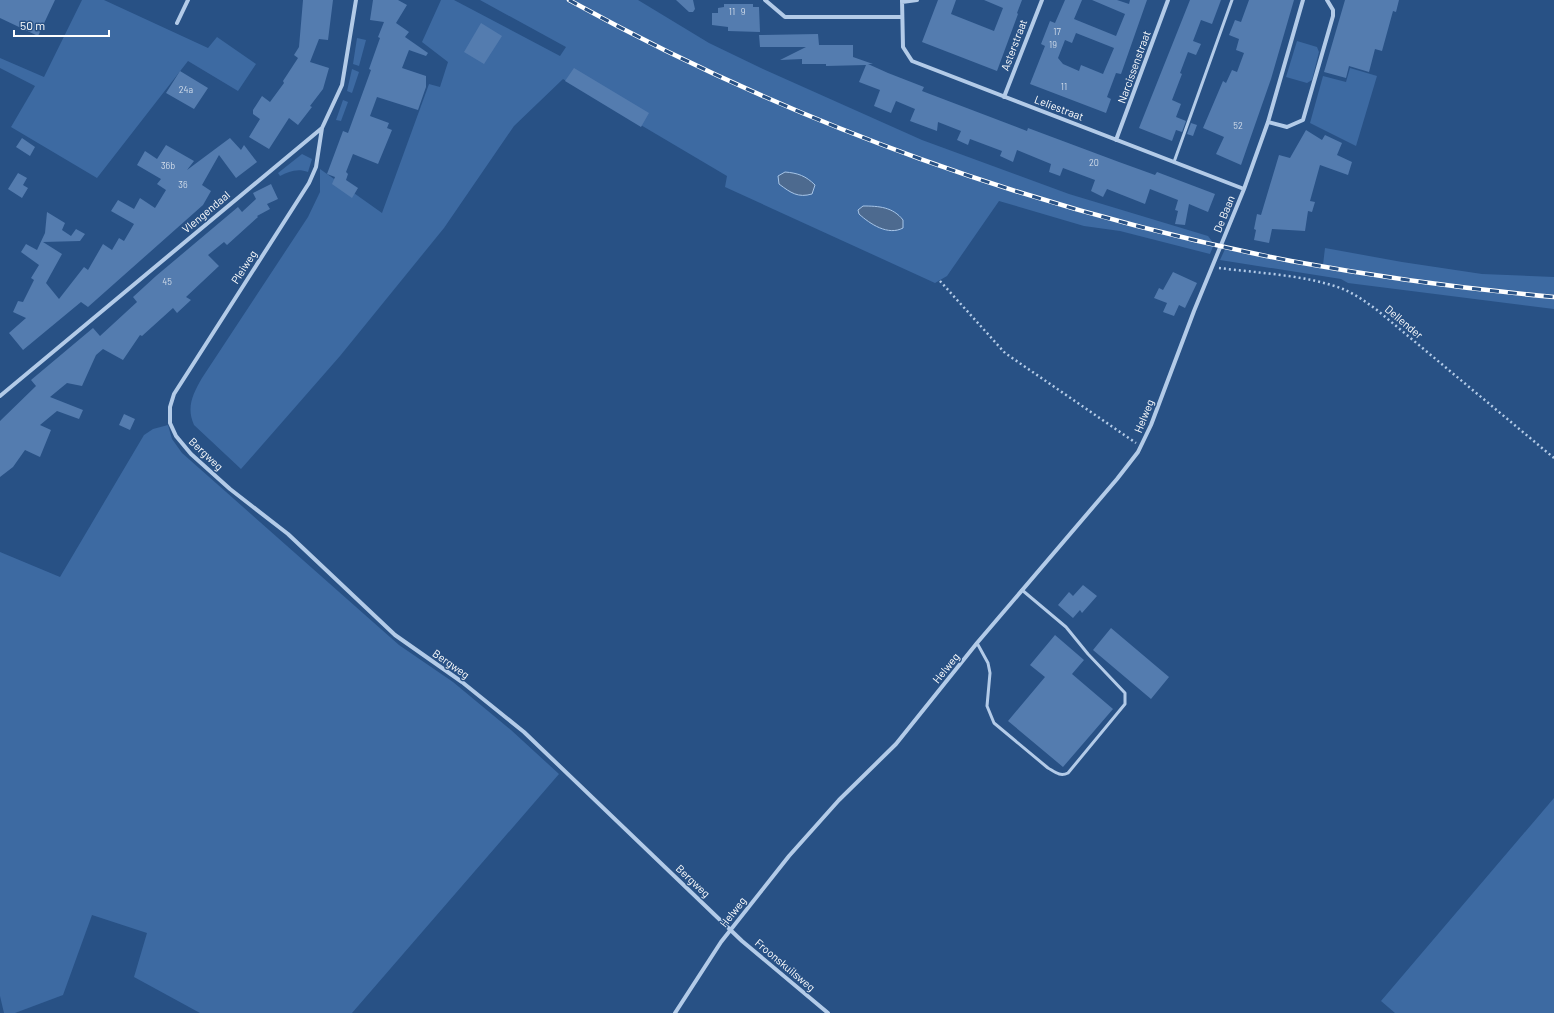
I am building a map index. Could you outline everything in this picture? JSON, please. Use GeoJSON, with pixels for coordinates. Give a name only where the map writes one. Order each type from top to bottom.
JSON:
{"type":"FeatureCollection","features":[{"type":"Feature","properties":{"kind":"street"},"geometry":{"type":"LineString","coordinates":[[177,23],[188,0]]}},
{"type":"Feature","properties":{"kind":"street","name":"Vlengendaal"},"geometry":{"type":"LineString","coordinates":[[0,396],[322,128],[342,86],[356,0]]}},
{"type":"Feature","properties":{"kind":"street"},"geometry":{"type":"LineString","coordinates":[[765,0],[785,17],[902,17]]}},
{"type":"Feature","properties":{"kind":"street"},"geometry":{"type":"LineString","coordinates":[[902,1],[917,0]]}},
{"type":"Feature","properties":{"kind":"street","name":"Asterstraat"},"geometry":{"type":"LineString","coordinates":[[1004,97],[1042,0]]}},
{"type":"Feature","properties":{"kind":"street","name":"Narcissenstraat"},"geometry":{"type":"LineString","coordinates":[[1116,140],[1168,0]]}},
{"type":"Feature","properties":{"kind":"street","name":"De Baan"},"geometry":{"type":"LineString","coordinates":[[1194,311],[1244,189],[1268,122],[1303,0]]}},
{"type":"Feature","properties":{"kind":"street"},"geometry":{"type":"LineString","coordinates":[[1268,122],[1287,126],[1303,120],[1333,16],[1333,10],[1327,0]]}},
{"type":"Feature","properties":{"kind":"street","name":"Leliestraat"},"geometry":{"type":"LineString","coordinates":[[902,1],[903,47],[912,61],[1244,189]]}},
{"type":"Feature","properties":{"kind":"street","name":"Pleiweg"},"geometry":{"type":"LineString","coordinates":[[169,412],[171,400],[179,386],[309,183],[316,167],[322,128]]}},
{"type":"Feature","properties":{"kind":"street","name":"Helweg"},"geometry":{"type":"LineString","coordinates":[[674,1013],[731,929],[819,823],[896,744],[977,643],[1117,480],[1141,446],[1152,424],[1194,311]]}},
{"type":"Feature","properties":{"kind":"street","name":"Bergweg"},"geometry":{"type":"LineString","coordinates":[[169,412],[173,432],[195,458],[288,534],[395,635],[462,682],[524,732],[731,929]]}},
{"type":"Feature","properties":{"kind":"street","name":"Froonskuilsweg"},"geometry":{"type":"LineString","coordinates":[[731,929],[742,941],[828,1013]]}},
{"type":"Feature","properties":{"kind":"lane"},"geometry":{"type":"LineString","coordinates":[[1174,162],[1232,0]]}},
{"type":"Feature","properties":{"kind":"lane"},"geometry":{"type":"LineString","coordinates":[[977,643],[989,667],[987,706],[994,723],[1048,768],[1058,774],[1063,775],[1068,773],[1125,704],[1125,693],[1088,654],[1066,627],[1022,590]]}},
{"type":"Feature","properties":{"kind":"path","name":"Dellender"},"geometry":{"type":"LineString","coordinates":[[1212,267],[1313,282],[1343,289],[1355,295],[1377,310],[1554,458]]}},
{"type":"Feature","properties":{"kind":"path"},"geometry":{"type":"LineString","coordinates":[[940,281],[1005,353],[1141,446]]}},
{"type":"Feature","properties":{"kind":"shaded area"},"geometry":{"type":"Polygon","coordinates":[[[82,0],[104,0],[208,48],[217,37],[256,64],[238,91],[188,61],[97,178],[11,127],[35,86],[0,68],[0,58],[44,77],[82,0]]]}},
{"type":"Feature","properties":{"kind":"shaded area"},"geometry":{"type":"Polygon","coordinates":[[[441,0],[454,0],[560,56],[566,47],[480,0],[638,0],[709,43],[763,69],[922,140],[1069,194],[1208,236],[1214,244],[1210,254],[1120,231],[1084,226],[999,201],[947,276],[935,283],[725,187],[727,176],[563,79],[514,126],[444,228],[340,356],[241,469],[194,425],[191,412],[193,395],[202,378],[308,217],[320,192],[320,169],[382,213],[429,84],[440,87],[448,62],[422,42],[441,0]]]}},
{"type":"Feature","properties":{"kind":"shaded area"},"geometry":{"type":"Polygon","coordinates":[[[357,38],[366,40],[359,66],[353,64],[357,38]]]}},
{"type":"Feature","properties":{"kind":"shaded area"},"geometry":{"type":"Polygon","coordinates":[[[1297,41],[1317,47],[1319,52],[1312,80],[1307,83],[1286,77],[1297,41]]]}},
{"type":"Feature","properties":{"kind":"shaded area"},"geometry":{"type":"Polygon","coordinates":[[[1350,68],[1377,76],[1356,146],[1310,123],[1323,76],[1346,82],[1350,68]]]}},
{"type":"Feature","properties":{"kind":"shaded area"},"geometry":{"type":"Polygon","coordinates":[[[352,69],[359,72],[352,93],[347,91],[352,69]]]}},
{"type":"Feature","properties":{"kind":"shaded area"},"geometry":{"type":"Polygon","coordinates":[[[343,100],[348,102],[341,121],[336,120],[343,100]]]}},
{"type":"Feature","properties":{"kind":"shaded area"},"geometry":{"type":"Polygon","coordinates":[[[302,154],[312,159],[308,172],[301,170],[294,171],[280,176],[278,173],[302,154]]]}},
{"type":"Feature","properties":{"kind":"shaded area"},"geometry":{"type":"Polygon","coordinates":[[[785,172],[794,173],[812,182],[815,185],[812,194],[795,194],[779,184],[778,176],[785,172]]]}},
{"type":"Feature","properties":{"kind":"shaded area"},"geometry":{"type":"Polygon","coordinates":[[[863,206],[875,206],[895,212],[903,220],[903,228],[891,231],[885,230],[868,222],[859,214],[858,210],[863,206]]]}},
{"type":"Feature","properties":{"kind":"shaded area"},"geometry":{"type":"Polygon","coordinates":[[[1226,247],[1323,265],[1325,248],[1402,262],[1482,274],[1554,277],[1554,309],[1348,283],[1341,279],[1220,260],[1226,247]]]}},
{"type":"Feature","properties":{"kind":"shaded area"},"geometry":{"type":"Polygon","coordinates":[[[168,425],[172,439],[182,453],[399,645],[453,682],[511,730],[559,774],[352,1013],[200,1013],[134,977],[147,933],[92,915],[63,995],[15,1013],[4,1013],[0,996],[0,552],[60,577],[144,435],[153,429],[168,425]]]}},
{"type":"Feature","properties":{"kind":"shaded area"},"geometry":{"type":"Polygon","coordinates":[[[1554,798],[1554,1013],[1395,1013],[1381,1001],[1554,798]]]}},
{"type":"Feature","properties":{"kind":"building"},"geometry":{"type":"Polygon","coordinates":[[[0,0],[55,0],[38,36],[0,18],[0,0]]]}},
{"type":"Feature","properties":{"kind":"building"},"geometry":{"type":"Polygon","coordinates":[[[303,0],[333,0],[328,40],[319,39],[310,62],[329,68],[323,89],[310,106],[312,107],[298,125],[289,118],[269,149],[249,137],[260,119],[253,114],[253,110],[262,96],[270,102],[284,83],[283,81],[298,58],[294,55],[299,47],[303,0]]]}},
{"type":"Feature","properties":{"kind":"building"},"geometry":{"type":"Polygon","coordinates":[[[373,0],[398,0],[407,5],[396,23],[409,32],[405,37],[428,53],[426,56],[409,50],[402,68],[426,76],[426,87],[418,110],[377,97],[370,116],[389,123],[387,128],[392,130],[378,164],[353,154],[346,172],[348,174],[346,180],[358,188],[352,198],[332,184],[335,177],[327,174],[343,131],[348,133],[371,70],[369,69],[380,38],[378,37],[384,22],[370,20],[373,0]]]}},
{"type":"Feature","properties":{"kind":"building"},"geometry":{"type":"Polygon","coordinates":[[[676,0],[693,0],[695,9],[693,12],[689,12],[676,0]]]}},
{"type":"Feature","properties":{"kind":"building"},"geometry":{"type":"Polygon","coordinates":[[[938,0],[956,0],[951,14],[994,31],[1003,8],[984,0],[1022,0],[997,71],[922,42],[938,0]]]}},
{"type":"Feature","properties":{"kind":"building"},"geometry":{"type":"Polygon","coordinates":[[[1065,0],[1082,0],[1074,19],[1116,36],[1125,14],[1092,0],[1117,0],[1129,4],[1130,0],[1147,0],[1121,74],[1116,73],[1107,97],[1111,99],[1106,113],[1030,84],[1045,46],[1041,44],[1050,21],[1055,23],[1065,0]],[[1076,33],[1072,43],[1065,40],[1058,58],[1063,64],[1079,71],[1081,65],[1103,74],[1114,48],[1076,33]]]}},
{"type":"Feature","properties":{"kind":"building"},"geometry":{"type":"Polygon","coordinates":[[[1190,0],[1221,0],[1212,24],[1201,20],[1193,41],[1201,44],[1196,55],[1188,52],[1180,73],[1182,74],[1172,100],[1181,104],[1176,117],[1186,121],[1182,132],[1176,130],[1172,141],[1139,128],[1190,0]]]}},
{"type":"Feature","properties":{"kind":"building"},"geometry":{"type":"Polygon","coordinates":[[[1249,0],[1294,0],[1271,79],[1241,165],[1216,154],[1224,137],[1203,128],[1223,81],[1226,83],[1232,70],[1237,72],[1244,53],[1236,50],[1239,39],[1229,35],[1235,20],[1241,22],[1249,0]]]}},
{"type":"Feature","properties":{"kind":"building"},"geometry":{"type":"Polygon","coordinates":[[[1345,0],[1399,0],[1396,12],[1393,11],[1382,51],[1375,49],[1369,72],[1349,66],[1346,78],[1324,72],[1345,0]]]}},
{"type":"Feature","properties":{"kind":"building"},"geometry":{"type":"Polygon","coordinates":[[[724,4],[753,4],[753,7],[759,7],[760,32],[728,31],[728,27],[712,25],[712,13],[718,13],[718,8],[724,7],[724,4]]]}},
{"type":"Feature","properties":{"kind":"building"},"geometry":{"type":"Polygon","coordinates":[[[481,23],[502,36],[484,64],[464,52],[481,23]]]}},
{"type":"Feature","properties":{"kind":"building"},"geometry":{"type":"Polygon","coordinates":[[[818,34],[819,45],[853,45],[853,57],[873,64],[868,64],[924,87],[922,91],[1027,131],[1028,128],[1155,175],[1157,172],[1215,194],[1208,212],[1189,204],[1185,225],[1175,224],[1178,211],[1175,210],[1178,200],[1150,189],[1145,204],[1107,189],[1103,197],[1091,191],[1095,180],[1063,168],[1060,176],[1049,172],[1051,164],[1017,150],[1013,162],[1000,156],[1002,151],[970,139],[968,145],[957,140],[961,131],[938,122],[937,131],[910,121],[915,109],[896,101],[891,113],[874,106],[880,90],[859,82],[866,65],[826,66],[826,64],[802,64],[802,59],[780,60],[806,47],[760,47],[759,35],[818,34]]]}},
{"type":"Feature","properties":{"kind":"building"},"geometry":{"type":"Polygon","coordinates":[[[574,68],[649,113],[641,127],[565,81],[574,68]]]}},
{"type":"Feature","properties":{"kind":"building"},"geometry":{"type":"Polygon","coordinates":[[[180,71],[208,88],[194,109],[166,93],[180,71]]]}},
{"type":"Feature","properties":{"kind":"building"},"geometry":{"type":"Polygon","coordinates":[[[1191,123],[1197,125],[1193,136],[1187,134],[1191,123]]]}},
{"type":"Feature","properties":{"kind":"building"},"geometry":{"type":"Polygon","coordinates":[[[1306,130],[1322,140],[1325,135],[1342,143],[1337,155],[1352,162],[1348,175],[1320,165],[1310,201],[1315,202],[1312,212],[1308,211],[1305,231],[1272,229],[1269,243],[1254,240],[1256,230],[1254,229],[1257,214],[1261,215],[1279,155],[1290,158],[1306,130]]]}},
{"type":"Feature","properties":{"kind":"building"},"geometry":{"type":"Polygon","coordinates":[[[22,138],[35,147],[30,156],[16,147],[22,138]]]}},
{"type":"Feature","properties":{"kind":"building"},"geometry":{"type":"Polygon","coordinates":[[[230,138],[241,150],[244,145],[257,162],[236,178],[219,155],[202,185],[211,191],[203,205],[88,307],[81,302],[23,350],[9,333],[26,318],[13,312],[18,301],[23,302],[34,280],[31,278],[39,265],[21,252],[26,244],[37,250],[45,233],[47,212],[65,223],[62,230],[71,236],[76,229],[85,234],[80,241],[43,242],[62,254],[46,283],[59,299],[84,267],[88,270],[103,244],[112,250],[119,238],[124,241],[134,224],[111,211],[118,200],[134,209],[140,198],[155,208],[166,190],[157,184],[161,179],[137,165],[145,151],[157,159],[166,145],[194,161],[187,170],[230,138]]]}},
{"type":"Feature","properties":{"kind":"building"},"geometry":{"type":"Polygon","coordinates":[[[18,173],[27,178],[23,185],[28,188],[22,198],[8,189],[18,173]]]}},
{"type":"Feature","properties":{"kind":"building"},"geometry":{"type":"Polygon","coordinates":[[[271,184],[278,199],[267,204],[270,209],[257,216],[258,217],[227,245],[224,242],[208,255],[219,266],[186,297],[191,300],[177,313],[173,308],[142,336],[140,335],[123,360],[103,349],[96,355],[82,386],[67,383],[50,397],[83,410],[79,419],[57,411],[40,425],[51,430],[40,457],[25,450],[13,467],[0,477],[0,421],[36,386],[31,380],[93,328],[100,336],[137,302],[133,297],[156,276],[238,207],[242,212],[256,199],[253,193],[271,184]]]}},
{"type":"Feature","properties":{"kind":"building"},"geometry":{"type":"Polygon","coordinates":[[[1173,272],[1197,283],[1185,308],[1179,305],[1174,316],[1163,312],[1167,303],[1154,298],[1159,288],[1163,290],[1173,272]]]}},
{"type":"Feature","properties":{"kind":"building"},"geometry":{"type":"Polygon","coordinates":[[[124,414],[135,419],[130,430],[119,425],[124,414]]]}},
{"type":"Feature","properties":{"kind":"building"},"geometry":{"type":"Polygon","coordinates":[[[1083,585],[1097,596],[1082,613],[1080,610],[1073,618],[1058,605],[1069,592],[1073,596],[1083,585]]]}},
{"type":"Feature","properties":{"kind":"building"},"geometry":{"type":"Polygon","coordinates":[[[1111,628],[1169,677],[1151,699],[1093,650],[1111,628]]]}},
{"type":"Feature","properties":{"kind":"building"},"geometry":{"type":"Polygon","coordinates":[[[1055,635],[1084,660],[1072,674],[1113,709],[1063,767],[1008,721],[1045,677],[1030,665],[1055,635]]]}},
{"type":"Feature","properties":{"kind":"railway"},"geometry":{"type":"LineString","coordinates":[[569,0],[654,45],[741,86],[829,124],[920,159],[1011,190],[1103,217],[1197,241],[1291,261],[1422,282],[1554,297]]}}]}
